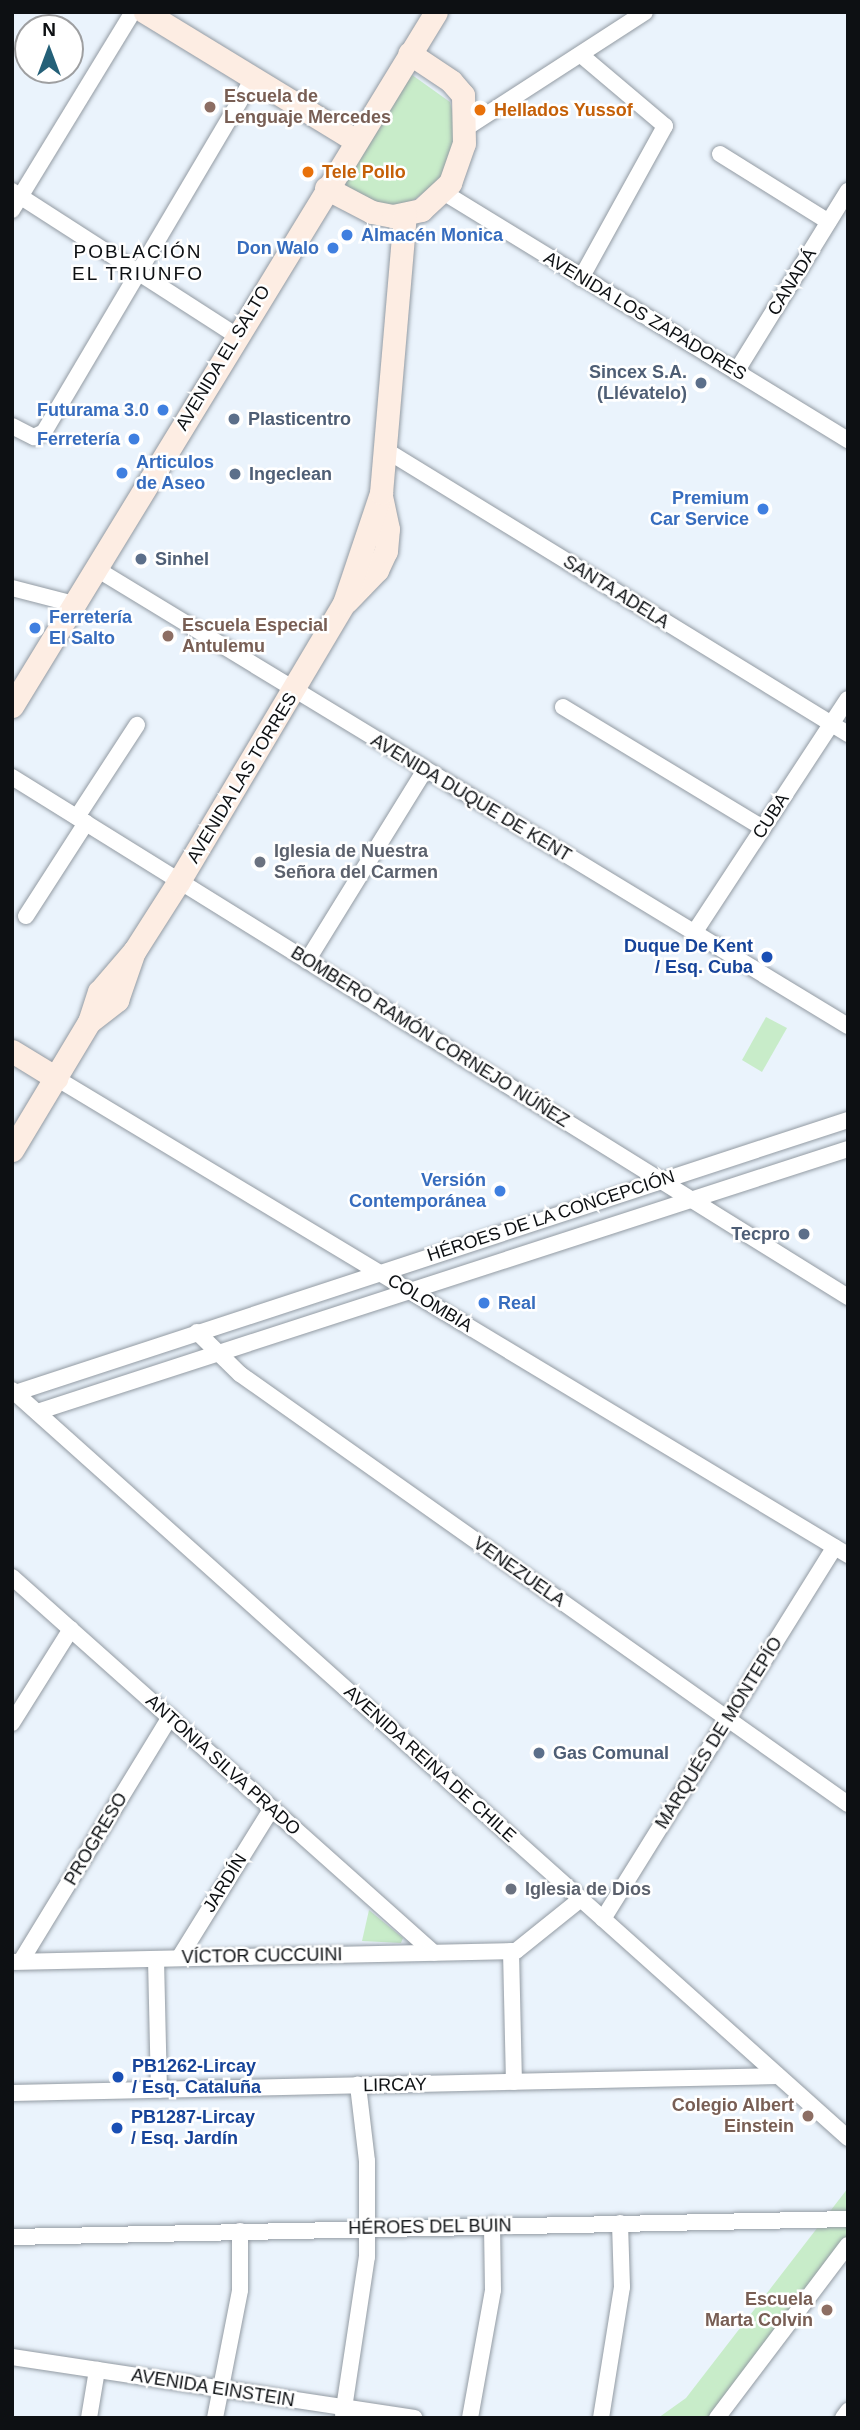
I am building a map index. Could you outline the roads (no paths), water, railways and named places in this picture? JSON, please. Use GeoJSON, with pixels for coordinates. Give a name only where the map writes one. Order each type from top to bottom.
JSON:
{"type":"FeatureCollection","features":[{"type":"Feature","properties":{"kind":"street"},"geometry":{"type":"LineString","coordinates":[[133,12],[15,199],[139,271],[237,337]]}},
{"type":"Feature","properties":{"kind":"street"},"geometry":{"type":"LineString","coordinates":[[145,12],[355,140]]}},
{"type":"Feature","properties":{"kind":"street"},"geometry":{"type":"LineString","coordinates":[[326,188],[372,212],[405,215],[421,210],[443,192],[462,156],[466,128],[465,103],[458,88],[411,50],[418,12]]}},
{"type":"Feature","properties":{"kind":"street","name":"AVENIDA EL SALTO"},"geometry":{"type":"LineString","coordinates":[[12,706],[355,140],[436,12]]}},
{"type":"Feature","properties":{"kind":"street"},"geometry":{"type":"LineString","coordinates":[[466,128],[645,12]]}},
{"type":"Feature","properties":{"kind":"street"},"geometry":{"type":"LineString","coordinates":[[581,55],[665,126],[581,278]]}},
{"type":"Feature","properties":{"kind":"street"},"geometry":{"type":"LineString","coordinates":[[12,426],[34,437],[44,432],[253,78]]}},
{"type":"Feature","properties":{"kind":"street"},"geometry":{"type":"LineString","coordinates":[[720,154],[829,222]]}},
{"type":"Feature","properties":{"kind":"street","name":"CANADÁ"},"geometry":{"type":"LineString","coordinates":[[736,372],[848,191]]}},
{"type":"Feature","properties":{"kind":"street","name":"AVENIDA LOS ZAPADORES"},"geometry":{"type":"LineString","coordinates":[[443,192],[848,440]]}},
{"type":"Feature","properties":{"kind":"street","name":"AVENIDA LAS TORRES"},"geometry":{"type":"LineString","coordinates":[[12,1150],[89,1022],[106,981],[135,950],[179,881],[295,691],[344,603],[380,493],[405,215]]}},
{"type":"Feature","properties":{"kind":"street","name":"SANTA ADELA"},"geometry":{"type":"LineString","coordinates":[[384,449],[848,734]]}},
{"type":"Feature","properties":{"kind":"street","name":"AVENIDA DUQUE DE KENT"},"geometry":{"type":"LineString","coordinates":[[95,568],[848,1027]]}},
{"type":"Feature","properties":{"kind":"street"},"geometry":{"type":"LineString","coordinates":[[12,588],[74,604]]}},
{"type":"Feature","properties":{"kind":"street","name":"CUBA"},"geometry":{"type":"LineString","coordinates":[[694,933],[848,699]]}},
{"type":"Feature","properties":{"kind":"street"},"geometry":{"type":"LineString","coordinates":[[563,707],[762,828]]}},
{"type":"Feature","properties":{"kind":"street"},"geometry":{"type":"LineString","coordinates":[[26,916],[137,725]]}},
{"type":"Feature","properties":{"kind":"street"},"geometry":{"type":"LineString","coordinates":[[307,961],[425,770]]}},
{"type":"Feature","properties":{"kind":"street","name":"BOMBERO RAMÓN CORNEJO NÚÑEZ"},"geometry":{"type":"LineString","coordinates":[[12,776],[848,1297]]}},
{"type":"Feature","properties":{"kind":"street","name":"COLOMBIA"},"geometry":{"type":"LineString","coordinates":[[12,1051],[841,1551]]}},
{"type":"Feature","properties":{"kind":"street","name":"HÉROES DE LA CONCEPCIÓN"},"geometry":{"type":"LineString","coordinates":[[14,1391],[848,1120]]}},
{"type":"Feature","properties":{"kind":"street","name":"HÉROES DE LA CONCEPCIÓN"},"geometry":{"type":"LineString","coordinates":[[37,1412],[848,1149]]}},
{"type":"Feature","properties":{"kind":"street","name":"VENEZUELA"},"geometry":{"type":"LineString","coordinates":[[197,1332],[218,1355],[848,1804]]}},
{"type":"Feature","properties":{"kind":"street","name":"AVENIDA REINA DE CHILE"},"geometry":{"type":"LineString","coordinates":[[14,1391],[848,2138]]}},
{"type":"Feature","properties":{"kind":"street","name":"MARQUÉS DE MONTEPÍO"},"geometry":{"type":"LineString","coordinates":[[603,1919],[729,1720],[841,1551]]}},
{"type":"Feature","properties":{"kind":"street","name":"ANTONIA SILVA PRADO"},"geometry":{"type":"LineString","coordinates":[[12,1577],[434,1953]]}},
{"type":"Feature","properties":{"kind":"street"},"geometry":{"type":"LineString","coordinates":[[12,1723],[71,1629]]}},
{"type":"Feature","properties":{"kind":"street","name":"PROGRESO"},"geometry":{"type":"LineString","coordinates":[[17,1961],[170,1717]]}},
{"type":"Feature","properties":{"kind":"street","name":"JARDÍN"},"geometry":{"type":"LineString","coordinates":[[178,1958],[272,1808]]}},
{"type":"Feature","properties":{"kind":"street"},"geometry":{"type":"LineString","coordinates":[[514,2082],[511,1951],[526,1947],[581,1899]]}},
{"type":"Feature","properties":{"kind":"street","name":"VÍCTOR CUCCUINI"},"geometry":{"type":"LineString","coordinates":[[17,1961],[511,1951]]}},
{"type":"Feature","properties":{"kind":"street"},"geometry":{"type":"LineString","coordinates":[[156,1959],[159,2090]]}},
{"type":"Feature","properties":{"kind":"street","name":"LIRCAY"},"geometry":{"type":"LineString","coordinates":[[12,2093],[778,2076]]}},
{"type":"Feature","properties":{"kind":"street"},"geometry":{"type":"LineString","coordinates":[[344,2413],[366,2277],[368,2161],[358,2085]]}},
{"type":"Feature","properties":{"kind":"street","name":"HÉROES DEL BUIN"},"geometry":{"type":"LineString","coordinates":[[12,2237],[848,2219]]}},
{"type":"Feature","properties":{"kind":"street"},"geometry":{"type":"LineString","coordinates":[[601,2418],[622,2287],[621,2223]]}},
{"type":"Feature","properties":{"kind":"street"},"geometry":{"type":"LineString","coordinates":[[470,2418],[493,2290],[492,2225]]}},
{"type":"Feature","properties":{"kind":"street"},"geometry":{"type":"LineString","coordinates":[[215,2418],[240,2290],[240,2231]]}},
{"type":"Feature","properties":{"kind":"street"},"geometry":{"type":"LineString","coordinates":[[717,2418],[848,2245]]}},
{"type":"Feature","properties":{"kind":"street","name":"AVENIDA EINSTEIN"},"geometry":{"type":"LineString","coordinates":[[12,2357],[220,2389],[344,2413],[414,2418]]}},
{"type":"Feature","properties":{"kind":"street"},"geometry":{"type":"LineString","coordinates":[[89,2418],[97,2370]]}},
{"type":"Feature","properties":{"kind":"street"},"geometry":{"type":"LineString","coordinates":[[843,2418],[848,2411]]}},
{"type":"Feature","properties":{"kind":"place","name":"Escuela de Lenguaje Mercedes"},"geometry":{"type":"Point","coordinates":[210,107]}},
{"type":"Feature","properties":{"kind":"place","name":"Hellados Yussof"},"geometry":{"type":"Point","coordinates":[480,110]}},
{"type":"Feature","properties":{"kind":"place","name":"Tele Pollo"},"geometry":{"type":"Point","coordinates":[308,172]}},
{"type":"Feature","properties":{"kind":"place","name":"Almacén Monica"},"geometry":{"type":"Point","coordinates":[347,235]}},
{"type":"Feature","properties":{"kind":"place","name":"Don Walo"},"geometry":{"type":"Point","coordinates":[333,248]}},
{"type":"Feature","properties":{"kind":"place","name":"Sincex S.A. (Llévatelo)"},"geometry":{"type":"Point","coordinates":[701,383]}},
{"type":"Feature","properties":{"kind":"place","name":"Futurama 3.0"},"geometry":{"type":"Point","coordinates":[163,410]}},
{"type":"Feature","properties":{"kind":"place","name":"Plasticentro"},"geometry":{"type":"Point","coordinates":[234,419]}},
{"type":"Feature","properties":{"kind":"place","name":"Ferretería"},"geometry":{"type":"Point","coordinates":[134,439]}},
{"type":"Feature","properties":{"kind":"place","name":"Articulos de Aseo"},"geometry":{"type":"Point","coordinates":[122,473]}},
{"type":"Feature","properties":{"kind":"place","name":"Ingeclean"},"geometry":{"type":"Point","coordinates":[235,474]}},
{"type":"Feature","properties":{"kind":"place","name":"Premium Car Service"},"geometry":{"type":"Point","coordinates":[763,509]}},
{"type":"Feature","properties":{"kind":"place","name":"Sinhel"},"geometry":{"type":"Point","coordinates":[141,559]}},
{"type":"Feature","properties":{"kind":"place","name":"Ferretería El Salto"},"geometry":{"type":"Point","coordinates":[35,628]}},
{"type":"Feature","properties":{"kind":"place","name":"Escuela Especial Antulemu"},"geometry":{"type":"Point","coordinates":[168,636]}},
{"type":"Feature","properties":{"kind":"place","name":"Iglesia de Nuestra Señora del Carmen"},"geometry":{"type":"Point","coordinates":[260,862]}},
{"type":"Feature","properties":{"kind":"place","name":"Duque De Kent / Esq. Cuba"},"geometry":{"type":"Point","coordinates":[767,957]}},
{"type":"Feature","properties":{"kind":"place","name":"Versión Contemporánea"},"geometry":{"type":"Point","coordinates":[500,1191]}},
{"type":"Feature","properties":{"kind":"place","name":"Tecpro"},"geometry":{"type":"Point","coordinates":[804,1234]}},
{"type":"Feature","properties":{"kind":"place","name":"Real"},"geometry":{"type":"Point","coordinates":[484,1303]}},
{"type":"Feature","properties":{"kind":"place","name":"Gas Comunal"},"geometry":{"type":"Point","coordinates":[539,1753]}},
{"type":"Feature","properties":{"kind":"place","name":"Iglesia de Dios"},"geometry":{"type":"Point","coordinates":[511,1889]}},
{"type":"Feature","properties":{"kind":"place","name":"PB1262-Lircay / Esq. Cataluña"},"geometry":{"type":"Point","coordinates":[118,2077]}},
{"type":"Feature","properties":{"kind":"place","name":"Colegio Albert Einstein"},"geometry":{"type":"Point","coordinates":[808,2116]}},
{"type":"Feature","properties":{"kind":"place","name":"PB1287-Lircay / Esq. Jardín"},"geometry":{"type":"Point","coordinates":[117,2128]}},
{"type":"Feature","properties":{"kind":"place","name":"Escuela Marta Colvin"},"geometry":{"type":"Point","coordinates":[827,2310]}},
{"type":"Feature","properties":{"kind":"district","name":"POBLACIÓN EL TRIUNFO"},"geometry":{"type":"Point","coordinates":[138,263]}}]}
